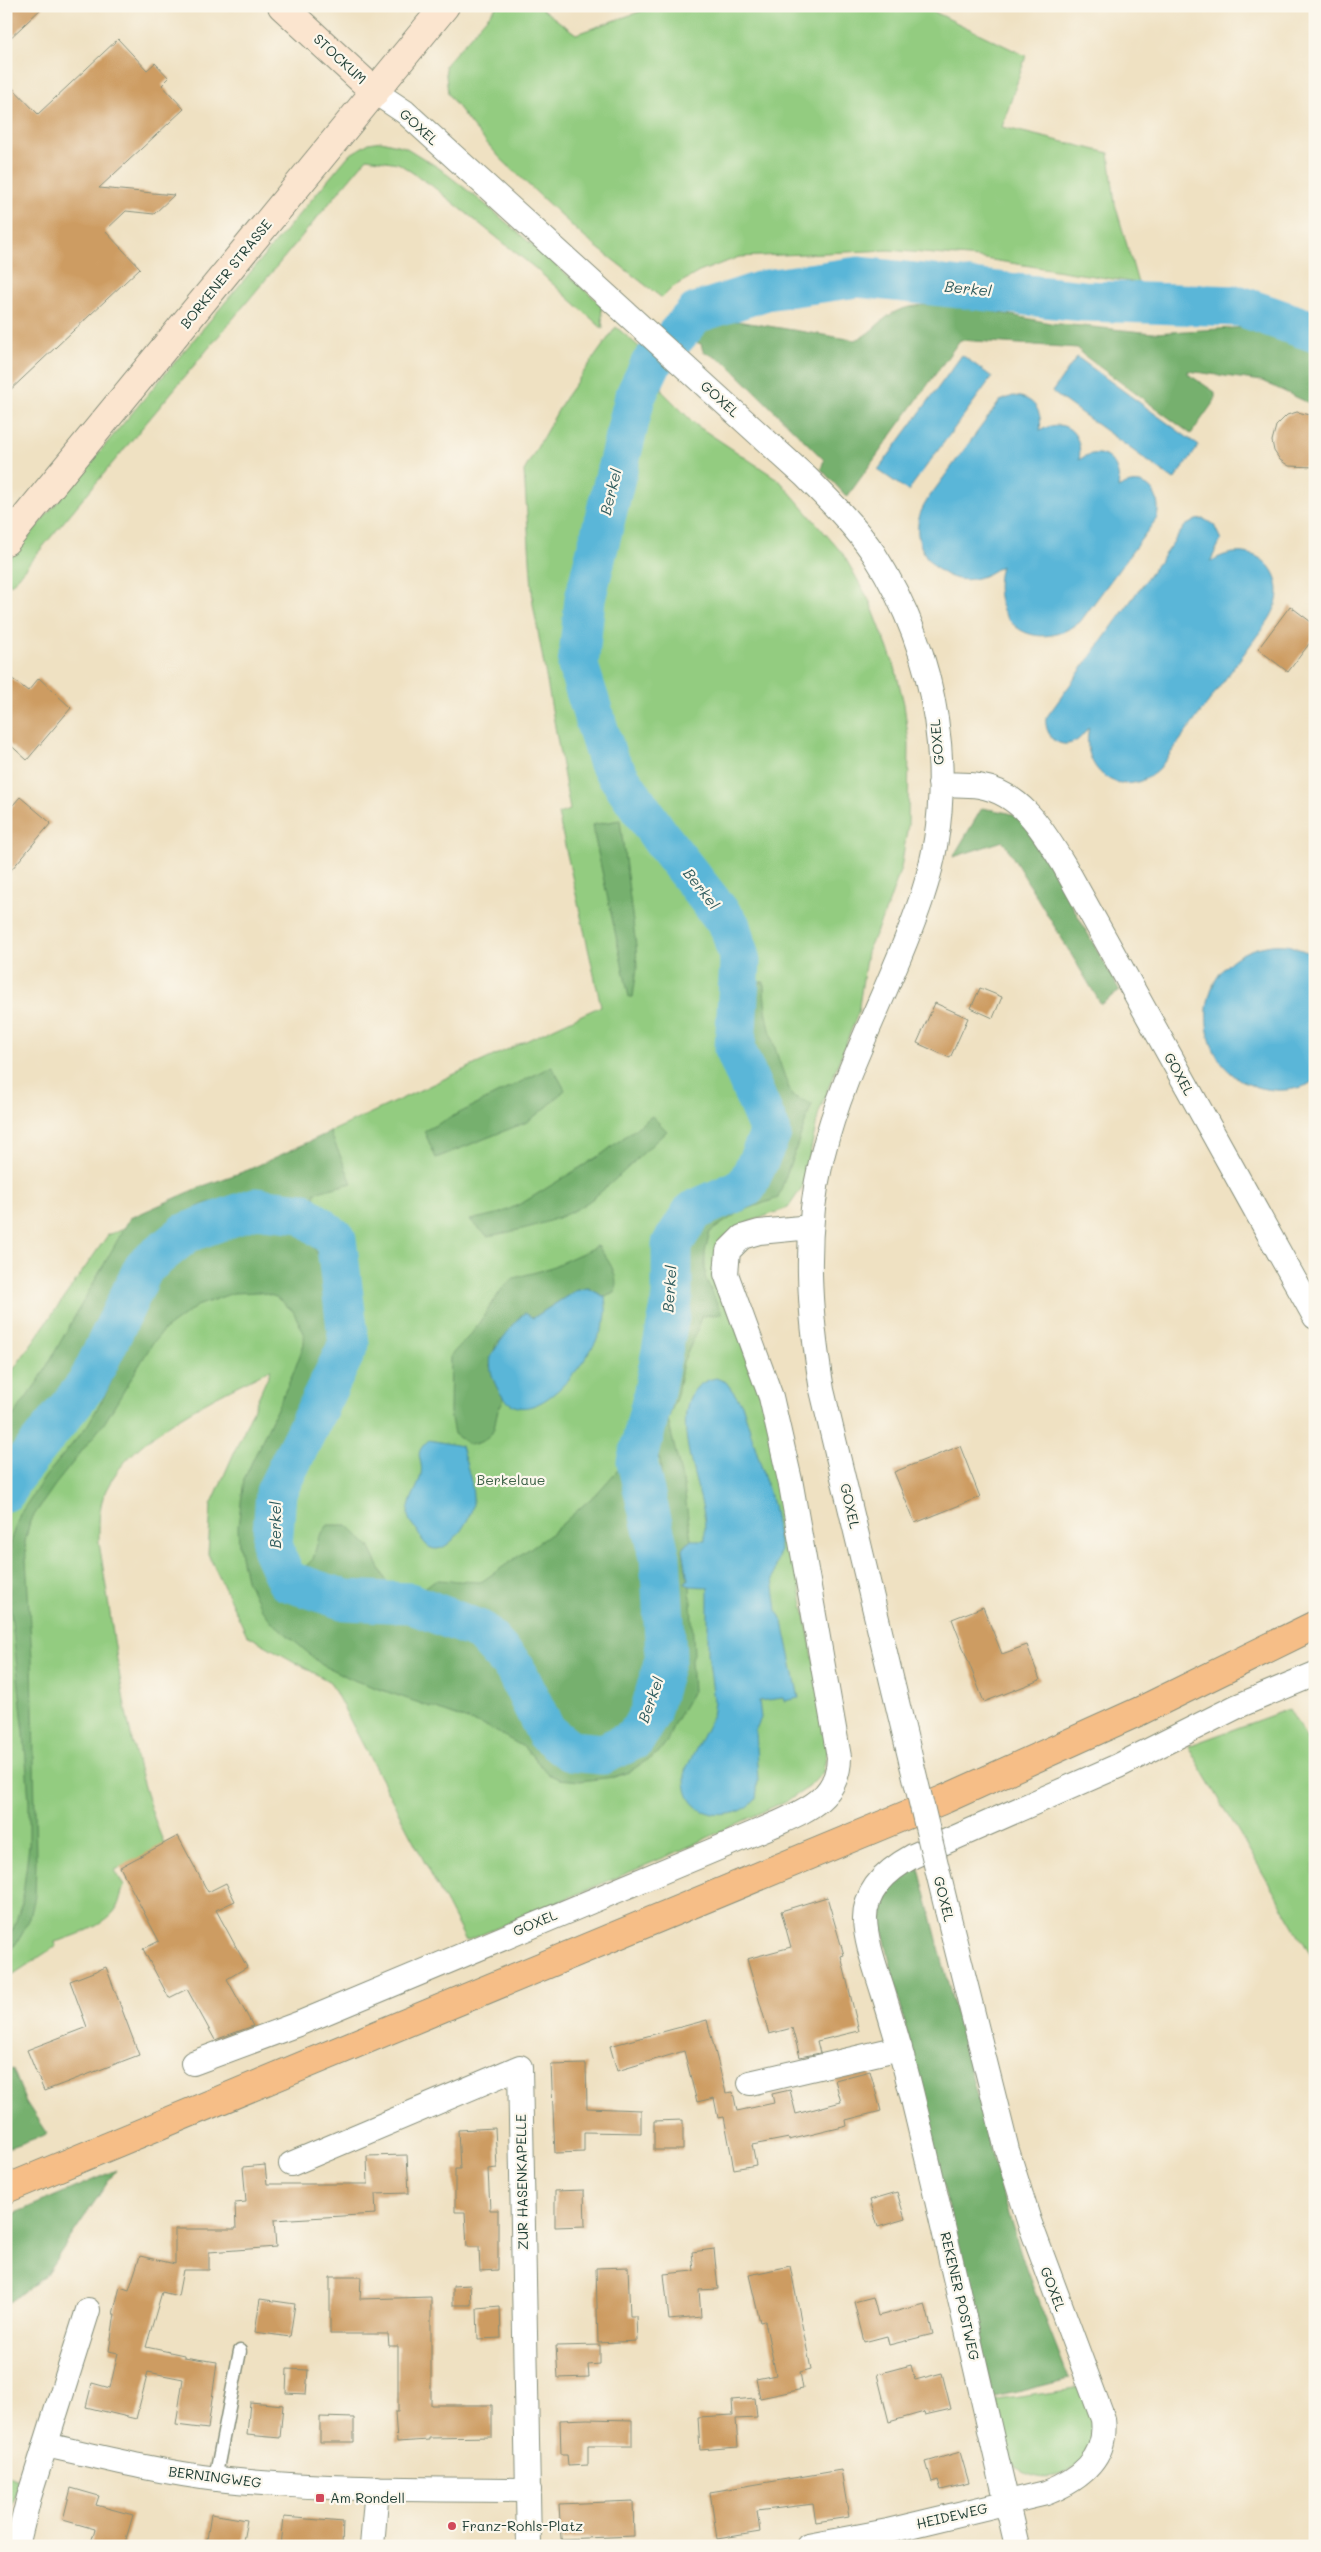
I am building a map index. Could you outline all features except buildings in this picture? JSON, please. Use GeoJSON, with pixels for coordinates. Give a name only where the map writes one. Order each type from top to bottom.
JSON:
{"type":"FeatureCollection","features":[{"type":"Feature","properties":{"kind":"main road"},"geometry":{"type":"LineString","coordinates":[[6,2188],[928,1807],[1140,1711],[1315,1625]]}},
{"type":"Feature","properties":{"kind":"street","name":"STOCKUM"},"geometry":{"type":"LineString","coordinates":[[282,6],[375,92]]}},
{"type":"Feature","properties":{"kind":"street","name":"BORKENER STRASSE"},"geometry":{"type":"LineString","coordinates":[[6,542],[445,6]]}},
{"type":"Feature","properties":{"kind":"street","name":"GOXEL"},"geometry":{"type":"LineString","coordinates":[[375,92],[405,112],[806,477],[838,509],[872,553],[886,575],[908,619],[926,670],[937,731],[940,784],[937,832],[928,878],[909,932],[846,1083],[831,1126],[817,1182],[811,1227],[809,1281],[813,1333],[822,1390],[947,1910],[1010,2159],[1038,2248],[1096,2398],[1104,2430],[1103,2441],[1097,2456],[1088,2470],[1070,2484],[1046,2493],[1007,2503]]}},
{"type":"Feature","properties":{"kind":"street","name":"GOXEL"},"geometry":{"type":"LineString","coordinates":[[940,784],[988,788],[1014,799],[1039,825],[1064,865],[1315,1317]]}},
{"type":"Feature","properties":{"kind":"street","name":"GOXEL"},"geometry":{"type":"LineString","coordinates":[[193,2063],[298,2024],[776,1824],[809,1809],[827,1793],[839,1772],[839,1757],[791,1486],[771,1397],[726,1274],[728,1250],[742,1237],[759,1232],[811,1227]]}},
{"type":"Feature","properties":{"kind":"street","name":"REKENER POSTWEG"},"geometry":{"type":"LineString","coordinates":[[1017,2546],[972,2342],[900,2048],[869,1945],[865,1918],[875,1888],[887,1873],[913,1856],[1118,1766],[1238,1706],[1315,1674]]}},
{"type":"Feature","properties":{"kind":"street"},"geometry":{"type":"LineString","coordinates":[[750,2083],[900,2048]]}},
{"type":"Feature","properties":{"kind":"street","name":"ZUR HASENKAPELLE"},"geometry":{"type":"LineString","coordinates":[[291,2164],[520,2067],[529,2546]]}},
{"type":"Feature","properties":{"kind":"street"},"geometry":{"type":"LineString","coordinates":[[17,2546],[29,2497],[88,2310]]}},
{"type":"Feature","properties":{"kind":"street","name":"BERNINGWEG"},"geometry":{"type":"LineString","coordinates":[[46,2445],[131,2464],[215,2479],[317,2487],[529,2490]]}},
{"type":"Feature","properties":{"kind":"street"},"geometry":{"type":"LineString","coordinates":[[372,2546],[378,2488]]}},
{"type":"Feature","properties":{"kind":"street","name":"HEIDEWEG"},"geometry":{"type":"LineString","coordinates":[[808,2546],[888,2531],[1007,2503]]}},
{"type":"Feature","properties":{"kind":"lane"},"geometry":{"type":"LineString","coordinates":[[215,2479],[240,2351]]}},
{"type":"Feature","properties":{"kind":"green space"},"geometry":{"type":"Polygon","coordinates":[[[497,6],[538,6],[576,34],[656,6],[922,6],[1026,56],[1002,127],[1109,153],[1115,204],[1138,283],[979,258],[889,250],[739,257],[699,272],[673,287],[662,298],[585,238],[501,159],[472,126],[448,94],[445,65],[497,6]]]}},
{"type":"Feature","properties":{"kind":"green space"},"geometry":{"type":"Polygon","coordinates":[[[381,141],[405,147],[439,168],[485,204],[601,304],[603,329],[535,268],[431,185],[398,163],[367,158],[11,585],[6,581],[6,563],[349,155],[369,143],[381,141]]]}},
{"type":"Feature","properties":{"kind":"green space"},"geometry":{"type":"Polygon","coordinates":[[[961,305],[1050,323],[1154,333],[1250,327],[1277,333],[1315,348],[1315,406],[1262,381],[1188,371],[1188,374],[1215,392],[1215,400],[1191,434],[1082,354],[1078,348],[960,340],[847,497],[821,469],[824,460],[725,362],[703,351],[701,344],[693,341],[713,324],[737,321],[855,340],[864,336],[887,317],[899,310],[913,306],[961,305]]]}},
{"type":"Feature","properties":{"kind":"green space","name":"Berkelaue"},"geometry":{"type":"Polygon","coordinates":[[[616,327],[665,369],[662,391],[696,425],[779,480],[843,554],[870,602],[895,667],[904,704],[909,743],[908,825],[901,868],[887,908],[867,952],[858,1013],[819,1112],[803,1186],[788,1208],[746,1223],[721,1239],[717,1267],[767,1413],[829,1742],[823,1772],[809,1787],[792,1798],[675,1853],[466,1941],[330,1682],[247,1635],[208,1554],[211,1505],[271,1369],[202,1404],[156,1434],[136,1451],[119,1470],[103,1496],[100,1509],[99,1543],[123,1697],[140,1773],[151,1810],[165,1846],[115,1870],[124,1886],[116,1909],[104,1921],[79,1934],[55,1942],[56,1946],[6,1979],[6,1958],[9,1955],[6,1955],[6,1380],[108,1235],[331,1135],[330,1132],[601,1006],[558,814],[570,810],[533,604],[524,471],[565,398],[616,327]]]}},
{"type":"Feature","properties":{"kind":"green space"},"geometry":{"type":"Polygon","coordinates":[[[982,808],[1009,813],[1024,820],[1120,991],[1101,1004],[1003,841],[953,857],[982,808]]]}},
{"type":"Feature","properties":{"kind":"green space"},"geometry":{"type":"Polygon","coordinates":[[[620,820],[636,946],[637,968],[633,997],[629,997],[592,825],[620,820]]]}},
{"type":"Feature","properties":{"kind":"green space"},"geometry":{"type":"Polygon","coordinates":[[[755,982],[764,982],[769,1026],[792,1096],[812,1104],[778,1198],[739,1212],[710,1232],[705,1252],[705,1277],[722,1314],[701,1316],[696,1334],[683,1362],[677,1395],[668,1420],[684,1487],[691,1540],[683,1549],[688,1580],[685,1583],[690,1586],[694,1654],[691,1660],[693,1691],[673,1726],[668,1740],[658,1753],[629,1772],[614,1777],[580,1781],[559,1779],[548,1774],[525,1748],[488,1727],[356,1681],[322,1665],[271,1621],[261,1608],[246,1580],[239,1546],[238,1527],[244,1479],[293,1374],[304,1344],[304,1333],[293,1311],[276,1297],[259,1292],[233,1293],[197,1306],[163,1331],[152,1344],[105,1422],[55,1485],[30,1521],[25,1542],[32,1659],[35,1896],[30,1918],[21,1936],[6,1958],[6,1939],[13,1930],[22,1903],[29,1845],[29,1802],[24,1733],[9,1595],[11,1539],[20,1514],[45,1477],[87,1426],[104,1397],[141,1316],[146,1295],[155,1276],[184,1250],[229,1232],[250,1227],[291,1229],[305,1238],[314,1247],[320,1259],[326,1289],[331,1339],[317,1377],[279,1453],[264,1492],[259,1538],[263,1567],[277,1589],[315,1605],[348,1612],[403,1613],[459,1632],[500,1670],[521,1715],[542,1744],[565,1759],[587,1764],[616,1762],[633,1756],[659,1733],[667,1717],[684,1659],[680,1569],[660,1494],[661,1470],[657,1440],[662,1412],[670,1389],[674,1356],[685,1328],[684,1248],[699,1220],[756,1189],[768,1176],[781,1145],[783,1127],[780,1108],[744,1043],[755,1006],[755,982]]]}},
{"type":"Feature","properties":{"kind":"green space"},"geometry":{"type":"Polygon","coordinates":[[[552,1066],[565,1090],[547,1107],[527,1122],[436,1158],[424,1131],[552,1066]]]}},
{"type":"Feature","properties":{"kind":"green space"},"geometry":{"type":"Polygon","coordinates":[[[652,1116],[667,1131],[612,1183],[592,1199],[569,1213],[542,1224],[487,1236],[470,1220],[501,1213],[524,1202],[602,1154],[652,1116]]]}},
{"type":"Feature","properties":{"kind":"green space"},"geometry":{"type":"Polygon","coordinates":[[[330,1132],[352,1183],[314,1193],[316,1197],[290,1194],[241,1196],[203,1204],[136,1251],[77,1371],[6,1462],[6,1426],[39,1380],[130,1218],[203,1186],[248,1170],[330,1132]]]}},
{"type":"Feature","properties":{"kind":"green space"},"geometry":{"type":"Polygon","coordinates":[[[598,1246],[609,1263],[616,1279],[615,1293],[605,1297],[588,1288],[575,1291],[533,1318],[521,1315],[510,1332],[496,1344],[490,1366],[504,1400],[499,1407],[492,1433],[481,1442],[470,1445],[454,1434],[450,1413],[451,1355],[472,1333],[504,1286],[514,1278],[547,1269],[598,1246]]]}},
{"type":"Feature","properties":{"kind":"green space"},"geometry":{"type":"Polygon","coordinates":[[[630,1461],[655,1610],[652,1651],[644,1672],[638,1714],[632,1732],[615,1742],[597,1745],[571,1745],[553,1732],[524,1666],[494,1620],[443,1601],[423,1589],[435,1580],[481,1582],[552,1533],[598,1492],[625,1462],[630,1461]]]}},
{"type":"Feature","properties":{"kind":"green space"},"geometry":{"type":"Polygon","coordinates":[[[328,1525],[347,1525],[369,1546],[392,1593],[359,1590],[298,1574],[313,1559],[319,1537],[328,1525]]]}},
{"type":"Feature","properties":{"kind":"green space"},"geometry":{"type":"Polygon","coordinates":[[[1289,1709],[1315,1753],[1315,1962],[1188,1746],[1289,1709]]]}},
{"type":"Feature","properties":{"kind":"green space"},"geometry":{"type":"Polygon","coordinates":[[[917,1861],[1000,2187],[1027,2272],[1069,2379],[993,2398],[879,1915],[890,1886],[917,1861]]]}},
{"type":"Feature","properties":{"kind":"green space"},"geometry":{"type":"Polygon","coordinates":[[[13,2069],[26,2102],[47,2134],[6,2149],[6,2071],[13,2069]]]}},
{"type":"Feature","properties":{"kind":"green space"},"geometry":{"type":"Polygon","coordinates":[[[116,2170],[44,2277],[6,2305],[6,2217],[116,2170]]]}},
{"type":"Feature","properties":{"kind":"green space"},"geometry":{"type":"Polygon","coordinates":[[[1082,2388],[1093,2418],[1094,2428],[1091,2445],[1084,2458],[1074,2468],[1061,2474],[1047,2477],[1032,2475],[1018,2468],[1006,2457],[999,2439],[992,2401],[1082,2388]]]}},
{"type":"Feature","properties":{"kind":"green space"},"geometry":{"type":"Polygon","coordinates":[[[6,2475],[20,2481],[6,2524],[6,2475]]]}},
{"type":"Feature","properties":{"kind":"water"},"geometry":{"type":"Polygon","coordinates":[[[962,355],[992,377],[908,491],[878,470],[962,355]]]}},
{"type":"Feature","properties":{"kind":"water"},"geometry":{"type":"Polygon","coordinates":[[[1077,357],[1199,446],[1174,480],[1052,392],[1077,357]]]}},
{"type":"Feature","properties":{"kind":"water"},"geometry":{"type":"Polygon","coordinates":[[[1013,396],[1026,399],[1036,406],[1040,417],[1040,431],[1057,425],[1064,426],[1070,430],[1078,442],[1079,460],[1087,455],[1095,454],[1109,458],[1117,471],[1119,479],[1118,488],[1127,484],[1143,484],[1149,487],[1157,500],[1157,518],[1080,622],[1062,632],[1046,636],[1030,634],[1017,628],[1007,617],[1000,603],[998,586],[1001,566],[988,574],[973,579],[962,580],[951,577],[933,565],[921,546],[918,535],[919,516],[930,496],[1000,401],[1013,396]]]}},
{"type":"Feature","properties":{"kind":"water"},"geometry":{"type":"Polygon","coordinates":[[[1204,519],[1214,525],[1221,540],[1210,562],[1227,554],[1242,553],[1256,556],[1267,564],[1275,575],[1278,589],[1276,605],[1268,621],[1159,769],[1146,779],[1132,783],[1119,783],[1107,778],[1091,758],[1088,743],[1089,727],[1076,741],[1063,744],[1053,739],[1050,735],[1047,730],[1046,718],[1185,526],[1196,520],[1204,519]]]}},
{"type":"Feature","properties":{"kind":"water"},"geometry":{"type":"Polygon","coordinates":[[[1269,945],[1288,945],[1315,955],[1315,1081],[1296,1088],[1275,1090],[1246,1083],[1226,1068],[1212,1046],[1207,1021],[1209,996],[1220,973],[1239,956],[1269,945]]]}},
{"type":"Feature","properties":{"kind":"water"},"geometry":{"type":"Polygon","coordinates":[[[588,1288],[605,1297],[606,1315],[601,1332],[583,1362],[558,1390],[545,1400],[531,1406],[518,1407],[512,1405],[501,1394],[493,1379],[490,1364],[491,1357],[496,1348],[512,1326],[525,1313],[533,1318],[575,1291],[588,1288]]]}},
{"type":"Feature","properties":{"kind":"water"},"geometry":{"type":"Polygon","coordinates":[[[716,1378],[726,1382],[742,1404],[773,1505],[780,1549],[773,1579],[777,1611],[783,1622],[799,1698],[784,1701],[783,1698],[759,1701],[761,1718],[755,1731],[758,1780],[756,1799],[741,1811],[722,1815],[703,1811],[695,1805],[688,1795],[685,1775],[685,1771],[712,1717],[714,1701],[708,1653],[708,1587],[690,1586],[684,1583],[688,1580],[683,1549],[691,1540],[705,1540],[704,1514],[686,1437],[686,1417],[689,1399],[699,1386],[716,1378]]]}},
{"type":"Feature","properties":{"kind":"water"},"geometry":{"type":"Polygon","coordinates":[[[429,1440],[461,1446],[473,1496],[472,1509],[464,1526],[452,1541],[438,1549],[431,1548],[424,1543],[412,1525],[408,1514],[408,1509],[421,1474],[419,1453],[429,1440]]]}},
{"type":"Feature","properties":{"kind":"waterway","name":"Berkel"},"geometry":{"type":"LineString","coordinates":[[6,1491],[10,1481],[88,1383],[144,1267],[186,1233],[255,1208],[302,1213],[336,1239],[349,1344],[276,1492],[272,1548],[287,1581],[346,1600],[410,1603],[481,1631],[514,1667],[546,1732],[570,1751],[603,1754],[635,1739],[650,1713],[666,1655],[660,1557],[637,1462],[652,1401],[672,1301],[672,1244],[693,1211],[746,1187],[771,1133],[735,1049],[740,961],[730,926],[661,838],[608,761],[578,666],[585,599],[635,397],[651,364],[696,313],[766,290],[858,277],[1083,301],[1240,306],[1315,332]]}},
{"type":"Feature","properties":{"kind":"place","name":"Am Rondell"},"geometry":{"type":"Point","coordinates":[320,2498]}},
{"type":"Feature","properties":{"kind":"place","name":"Franz-Rohls-Platz"},"geometry":{"type":"Point","coordinates":[452,2526]}}]}
